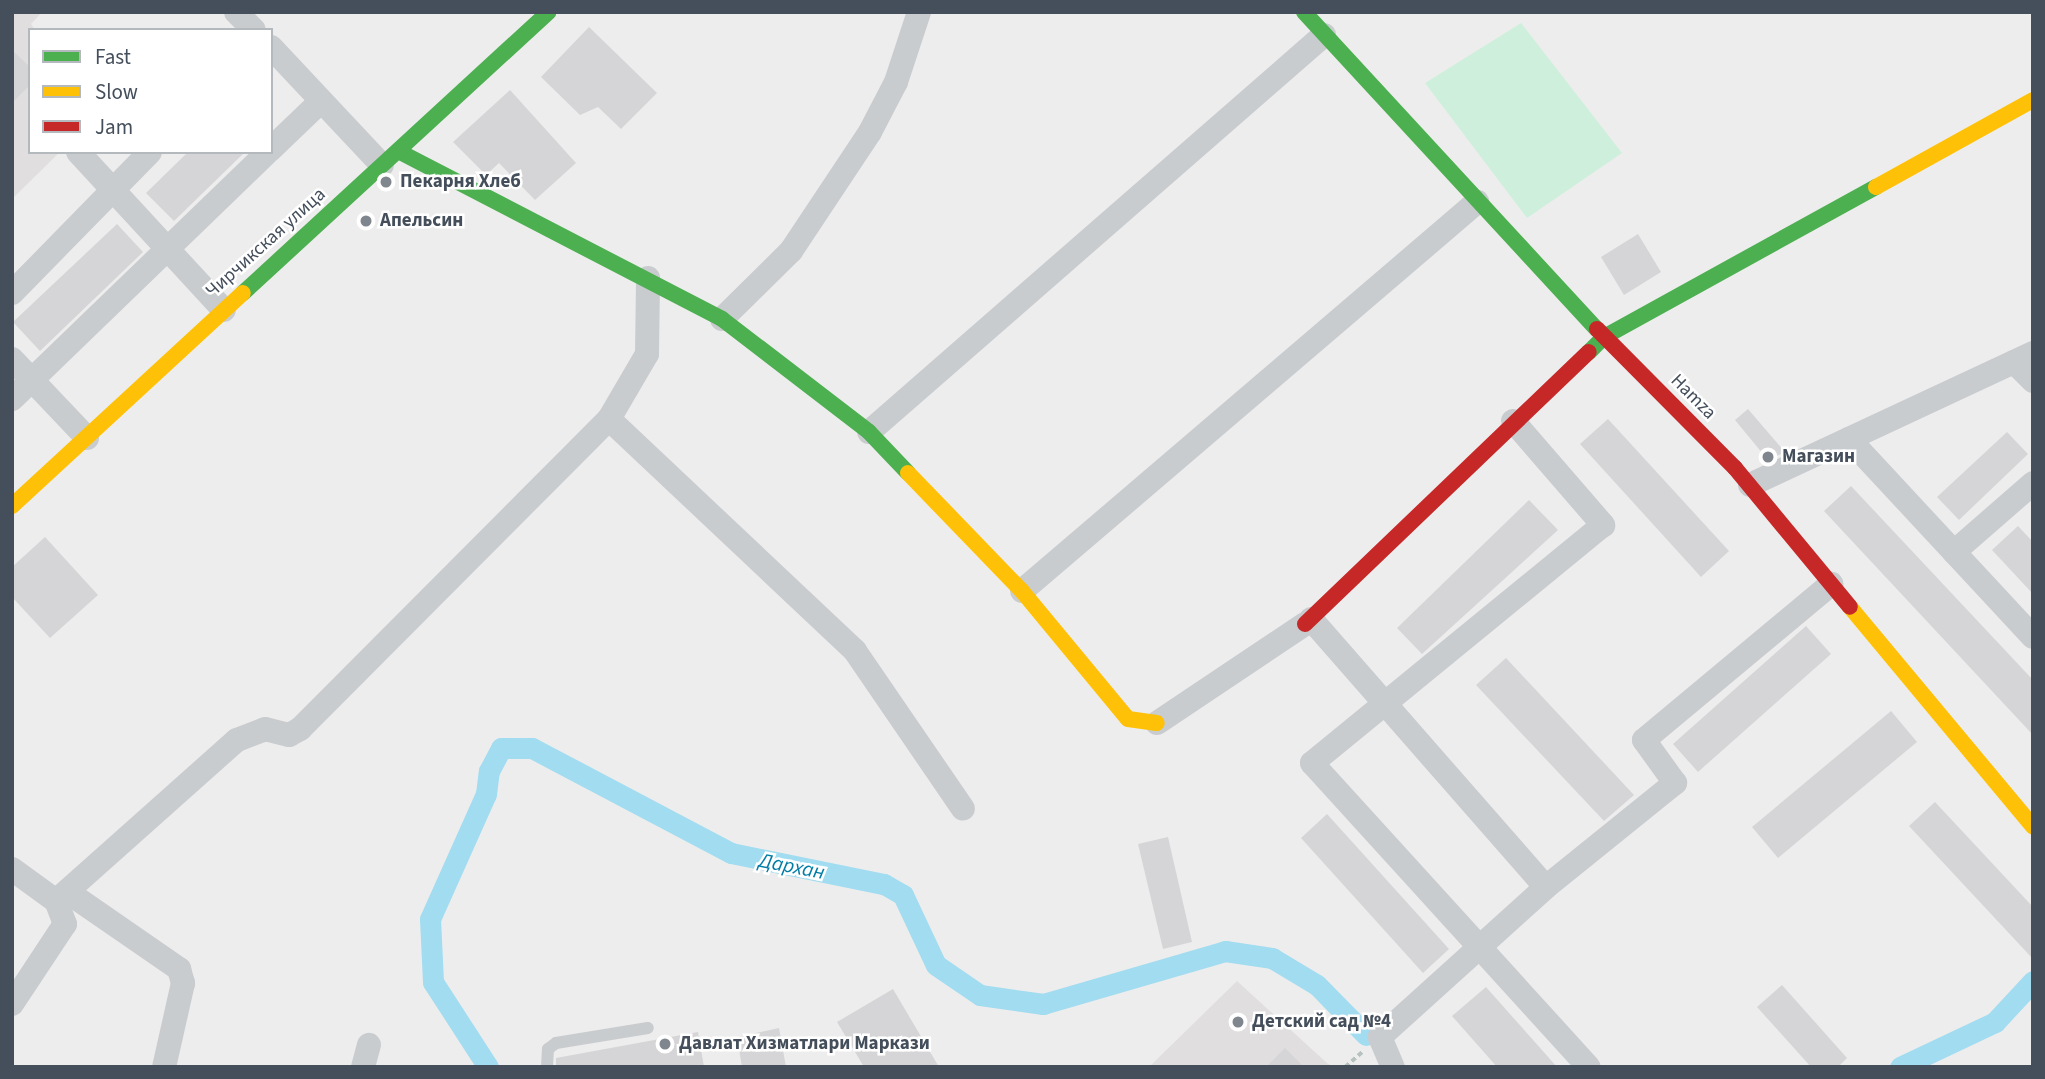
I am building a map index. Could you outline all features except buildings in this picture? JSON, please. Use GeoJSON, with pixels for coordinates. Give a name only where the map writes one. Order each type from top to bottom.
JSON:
{"type":"FeatureCollection","features":[{"type":"Feature","properties":{"kind":"street"},"geometry":{"type":"LineString","coordinates":[[236,12],[252,28]]}},
{"type":"Feature","properties":{"kind":"street"},"geometry":{"type":"LineString","coordinates":[[722,319],[791,251],[870,132],[896,82],[919,12]]}},
{"type":"Feature","properties":{"kind":"street","name":"Hamza"},"geometry":{"type":"LineString","coordinates":[[1304,12],[1604,337],[1750,485],[2033,827]]}},
{"type":"Feature","properties":{"kind":"street","name":"Чирчикская улица"},"geometry":{"type":"LineString","coordinates":[[12,506],[544,14]]}},
{"type":"Feature","properties":{"kind":"street"},"geometry":{"type":"LineString","coordinates":[[869,432],[1324,35]]}},
{"type":"Feature","properties":{"kind":"street"},"geometry":{"type":"LineString","coordinates":[[273,49],[321,101],[390,158],[648,278],[722,319],[869,432],[1021,591],[1128,719],[1157,723],[1308,622],[1513,421],[1604,337],[2032,99]]}},
{"type":"Feature","properties":{"kind":"street"},"geometry":{"type":"LineString","coordinates":[[273,146],[321,101]]}},
{"type":"Feature","properties":{"kind":"street"},"geometry":{"type":"LineString","coordinates":[[80,154],[224,310]]}},
{"type":"Feature","properties":{"kind":"street"},"geometry":{"type":"LineString","coordinates":[[12,293],[110,188],[148,154]]}},
{"type":"Feature","properties":{"kind":"street"},"geometry":{"type":"LineString","coordinates":[[12,399],[265,154]]}},
{"type":"Feature","properties":{"kind":"street"},"geometry":{"type":"LineString","coordinates":[[1021,591],[1478,202]]}},
{"type":"Feature","properties":{"kind":"street"},"geometry":{"type":"LineString","coordinates":[[62,897],[237,740],[265,729],[289,735],[300,729],[609,419],[647,354],[648,278]]}},
{"type":"Feature","properties":{"kind":"street"},"geometry":{"type":"LineString","coordinates":[[1750,485],[2024,357],[2033,381]]}},
{"type":"Feature","properties":{"kind":"street"},"geometry":{"type":"LineString","coordinates":[[12,359],[87,438]]}},
{"type":"Feature","properties":{"kind":"street"},"geometry":{"type":"LineString","coordinates":[[609,419],[855,651],[963,809]]}},
{"type":"Feature","properties":{"kind":"street"},"geometry":{"type":"LineString","coordinates":[[1513,421],[1603,525],[1312,763],[1476,949],[1589,1067]]}},
{"type":"Feature","properties":{"kind":"street"},"geometry":{"type":"LineString","coordinates":[[1849,439],[2033,637]]}},
{"type":"Feature","properties":{"kind":"street"},"geometry":{"type":"LineString","coordinates":[[1954,552],[2031,488]]}},
{"type":"Feature","properties":{"kind":"street"},"geometry":{"type":"LineString","coordinates":[[1393,1067],[1380,1037],[1546,887],[1675,783],[1644,740],[1831,584]]}},
{"type":"Feature","properties":{"kind":"street"},"geometry":{"type":"LineString","coordinates":[[1308,622],[1546,887]]}},
{"type":"Feature","properties":{"kind":"street"},"geometry":{"type":"LineString","coordinates":[[12,869],[179,969],[183,983],[164,1067]]}},
{"type":"Feature","properties":{"kind":"street"},"geometry":{"type":"LineString","coordinates":[[12,1004],[65,924],[62,897]]}},
{"type":"Feature","properties":{"kind":"lane"},"geometry":{"type":"LineString","coordinates":[[547,1067],[548,1049],[556,1043],[648,1028]]}},
{"type":"Feature","properties":{"kind":"shaded area"},"geometry":{"type":"Polygon","coordinates":[[[12,12],[42,12],[31,24],[34,28],[28,28],[28,154],[58,154],[12,199],[12,12]]]}},
{"type":"Feature","properties":{"kind":"shaded area","name":"Детский сад №4"},"geometry":{"type":"Polygon","coordinates":[[[1237,981],[1327,1063],[1333,1067],[1149,1067],[1237,981]]]}},
{"type":"Feature","properties":{"kind":"green space"},"geometry":{"type":"Polygon","coordinates":[[[1521,23],[1622,153],[1527,218],[1425,83],[1521,23]]]}},
{"type":"Feature","properties":{"kind":"waterway","name":"Дархан"},"geometry":{"type":"LineString","coordinates":[[488,1067],[433,982],[430,919],[486,794],[489,771],[501,748],[532,748],[731,853],[884,884],[903,895],[936,965],[980,995],[1043,1004],[1225,951],[1272,958],[1317,985],[1366,1035]]}},
{"type":"Feature","properties":{"kind":"waterway","name":"Дархан"},"geometry":{"type":"LineString","coordinates":[[1900,1067],[1995,1022],[2033,981]]}},
{"type":"Feature","properties":{"kind":"traffic: fast"},"geometry":{"type":"LineString","coordinates":[[243,293],[549,12]]}},
{"type":"Feature","properties":{"kind":"traffic: fast"},"geometry":{"type":"LineString","coordinates":[[1304,12],[1597,329]]}},
{"type":"Feature","properties":{"kind":"traffic: fast"},"geometry":{"type":"LineString","coordinates":[[398,151],[722,319],[869,432],[908,473]]}},
{"type":"Feature","properties":{"kind":"traffic: fast"},"geometry":{"type":"LineString","coordinates":[[1589,352],[1604,337],[1876,187]]}},
{"type":"Feature","properties":{"kind":"traffic: slow"},"geometry":{"type":"LineString","coordinates":[[1876,187],[2033,100]]}},
{"type":"Feature","properties":{"kind":"traffic: slow"},"geometry":{"type":"LineString","coordinates":[[12,506],[243,293]]}},
{"type":"Feature","properties":{"kind":"traffic: slow"},"geometry":{"type":"LineString","coordinates":[[908,473],[1022,591],[1128,719],[1157,723]]}},
{"type":"Feature","properties":{"kind":"traffic: slow"},"geometry":{"type":"LineString","coordinates":[[1850,607],[2033,827]]}},
{"type":"Feature","properties":{"kind":"traffic: jam"},"geometry":{"type":"LineString","coordinates":[[1597,329],[1735,468],[1850,607]]}},
{"type":"Feature","properties":{"kind":"traffic: jam"},"geometry":{"type":"LineString","coordinates":[[1305,624],[1589,352]]}},
{"type":"Feature","properties":{"kind":"place","name":"Пекарня Хлеб"},"geometry":{"type":"Point","coordinates":[386,182]}},
{"type":"Feature","properties":{"kind":"place","name":"Апельсин"},"geometry":{"type":"Point","coordinates":[366,221]}},
{"type":"Feature","properties":{"kind":"place","name":"Магазин"},"geometry":{"type":"Point","coordinates":[1768,457]}},
{"type":"Feature","properties":{"kind":"place","name":"Детский сад №4"},"geometry":{"type":"Point","coordinates":[1238,1022]}},
{"type":"Feature","properties":{"kind":"place","name":"Давлат Хизматлари Маркази"},"geometry":{"type":"Point","coordinates":[665,1044]}}]}
